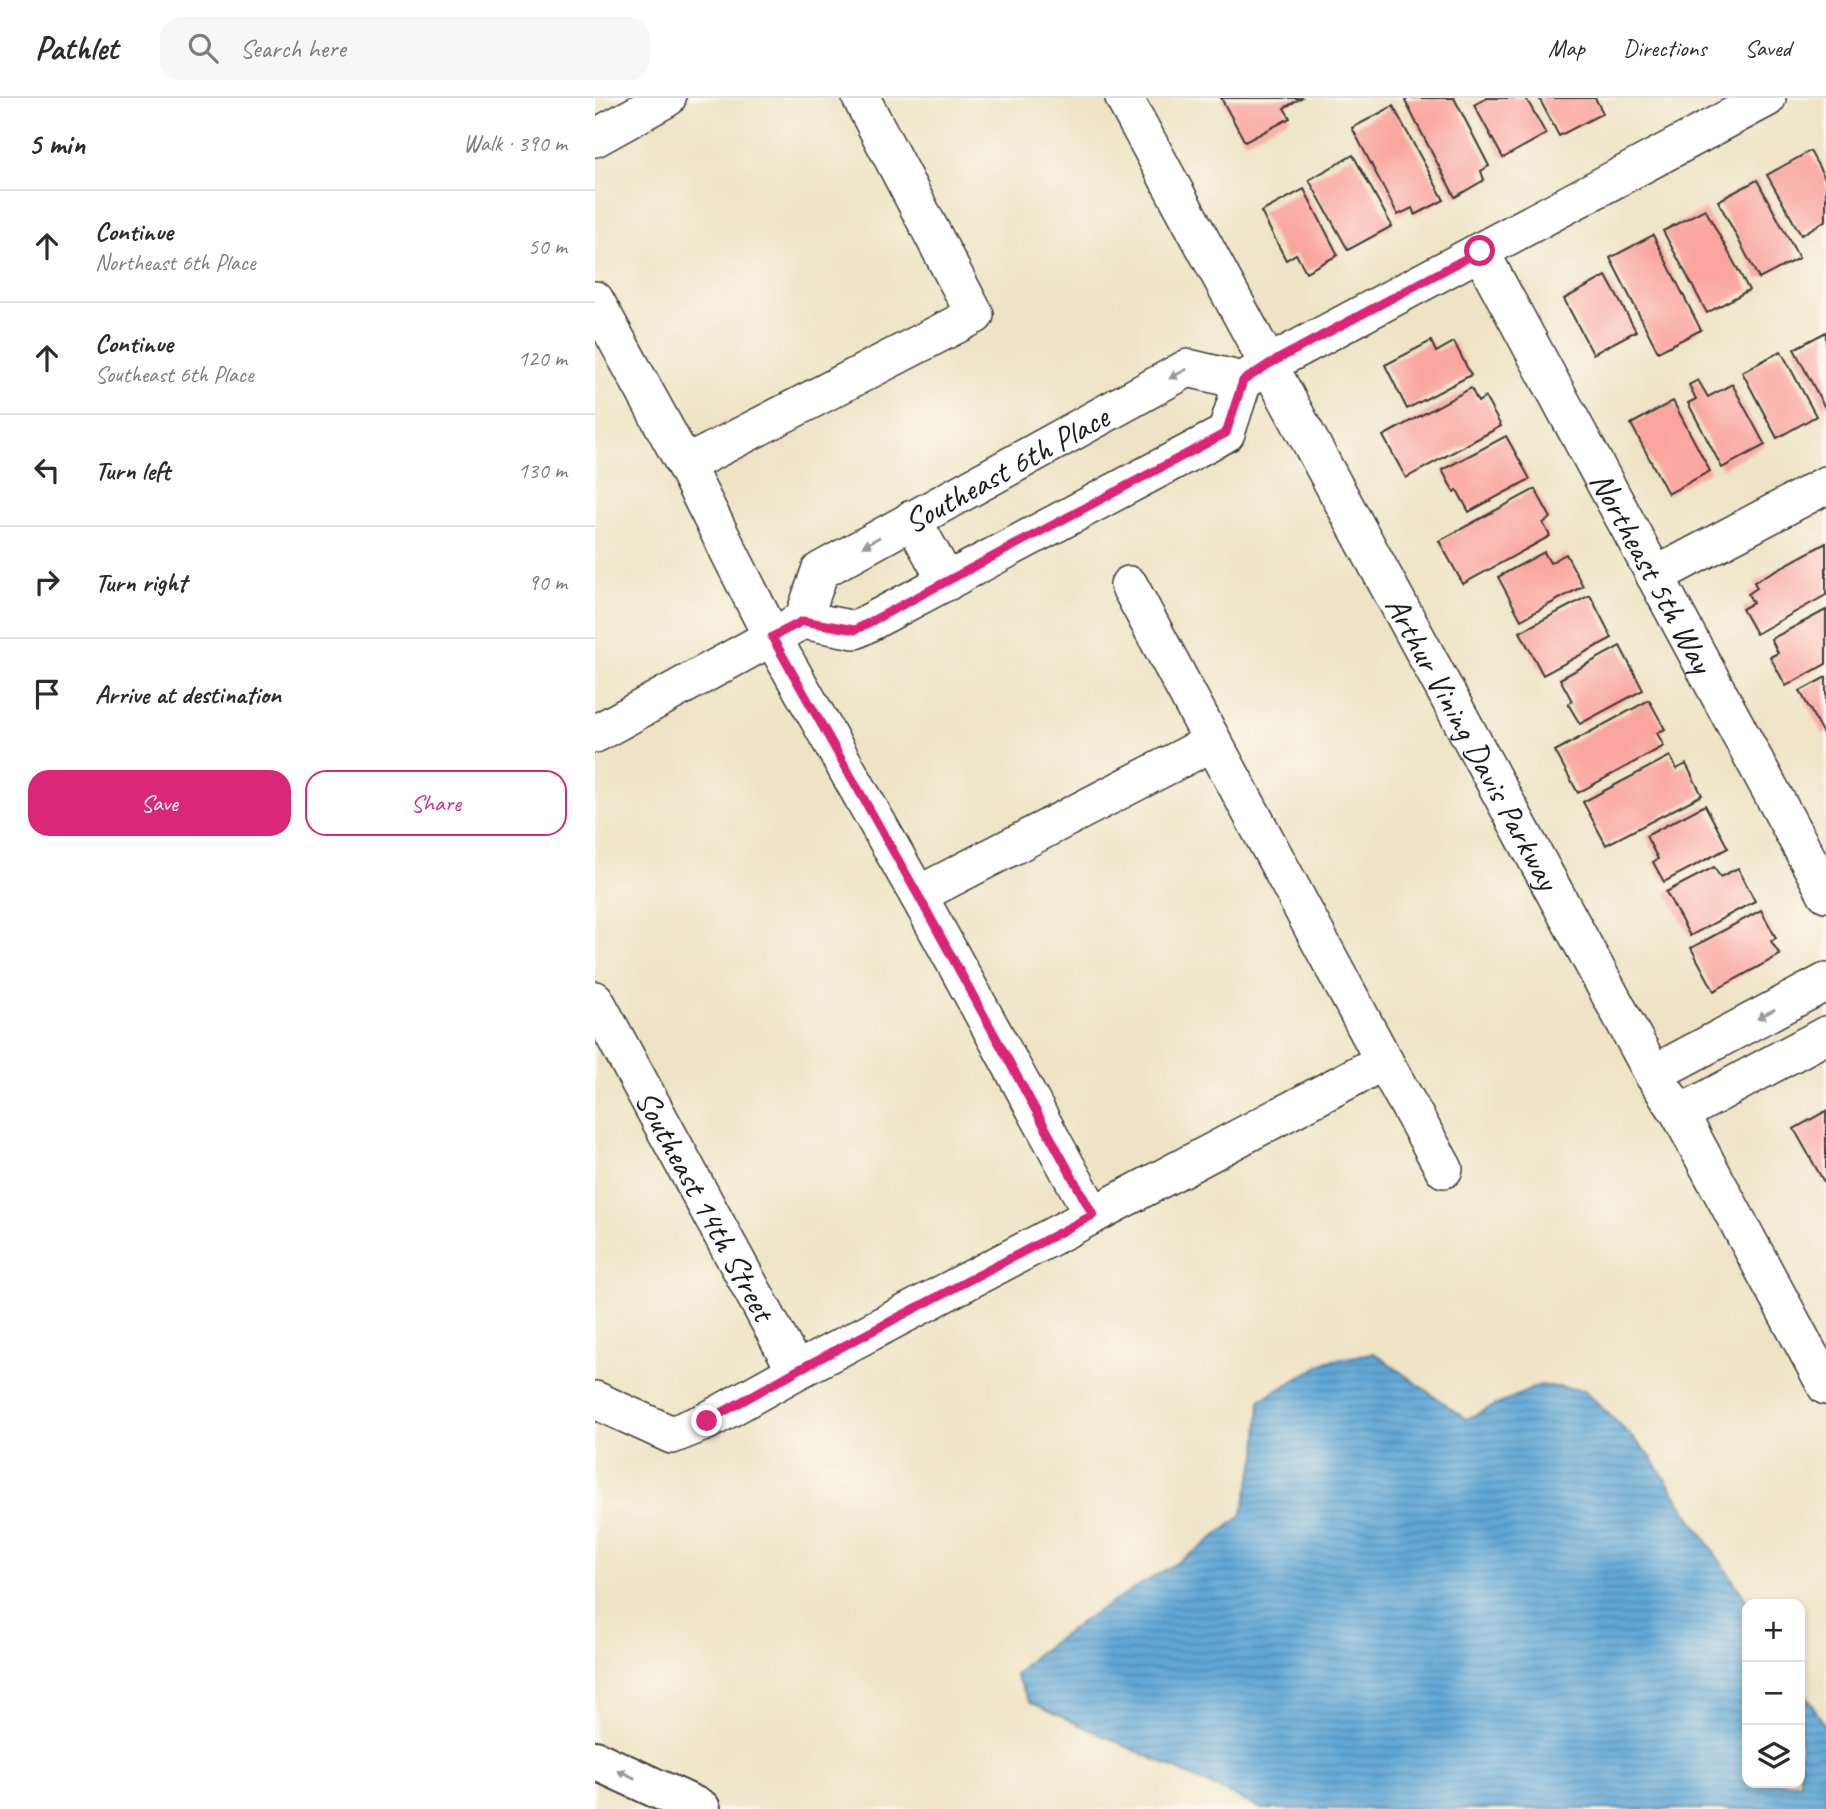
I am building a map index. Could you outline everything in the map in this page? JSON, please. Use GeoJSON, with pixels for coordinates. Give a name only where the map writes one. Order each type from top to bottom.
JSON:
{"type":"FeatureCollection","features":[{"type":"Feature","properties":{"kind":"highway"},"geometry":{"type":"LineString","coordinates":[[595,1760],[701,1809]]}},
{"type":"Feature","properties":{"kind":"street"},"geometry":{"type":"LineString","coordinates":[[595,138],[667,98]]}},
{"type":"Feature","properties":{"kind":"street"},"geometry":{"type":"LineString","coordinates":[[685,465],[975,315],[861,98]]}},
{"type":"Feature","properties":{"kind":"street","name":"Arthur Vining Davis Parkway"},"geometry":{"type":"LineString","coordinates":[[1124,98],[1256,372],[1653,1074],[1680,1114],[1826,1386]]}},
{"type":"Feature","properties":{"kind":"street"},"geometry":{"type":"LineString","coordinates":[[595,734],[787,629],[855,630],[1226,433],[1256,372],[1767,98]]}},
{"type":"Feature","properties":{"kind":"street","name":"Northeast 5th Way"},"geometry":{"type":"LineString","coordinates":[[1480,251],[1826,893]]}},
{"type":"Feature","properties":{"kind":"street"},"geometry":{"type":"LineString","coordinates":[[595,300],[685,465],[787,629],[918,895],[1093,1215]]}},
{"type":"Feature","properties":{"kind":"street","name":"Southeast 6th Place"},"geometry":{"type":"LineString","coordinates":[[787,629],[820,571],[912,519],[1188,368],[1256,372]]}},
{"type":"Feature","properties":{"kind":"street"},"geometry":{"type":"LineString","coordinates":[[1655,576],[1826,485]]}},
{"type":"Feature","properties":{"kind":"street"},"geometry":{"type":"LineString","coordinates":[[912,519],[947,582]]}},
{"type":"Feature","properties":{"kind":"street"},"geometry":{"type":"LineString","coordinates":[[1129,585],[1444,1169]]}},
{"type":"Feature","properties":{"kind":"street"},"geometry":{"type":"LineString","coordinates":[[918,895],[1213,742]]}},
{"type":"Feature","properties":{"kind":"street"},"geometry":{"type":"LineString","coordinates":[[1653,1074],[1826,982]]}},
{"type":"Feature","properties":{"kind":"street","name":"Southeast 14th Street"},"geometry":{"type":"LineString","coordinates":[[595,1000],[796,1371]]}},
{"type":"Feature","properties":{"kind":"street"},"geometry":{"type":"LineString","coordinates":[[1680,1114],[1826,1035]]}},
{"type":"Feature","properties":{"kind":"street"},"geometry":{"type":"LineString","coordinates":[[595,1400],[672,1435],[707,1421],[796,1371],[1384,1061]]}},
{"type":"Feature","properties":{"kind":"water"},"geometry":{"type":"Polygon","coordinates":[[[1374,1353],[1466,1419],[1540,1385],[1584,1390],[1647,1452],[1746,1599],[1742,1599],[1742,1788],[1805,1788],[1805,1693],[1826,1727],[1826,1809],[1262,1809],[1030,1702],[1015,1675],[1034,1656],[1087,1618],[1202,1547],[1241,1516],[1257,1456],[1260,1400],[1328,1361],[1374,1353]]]}},
{"type":"Feature","properties":{"kind":"building"},"geometry":{"type":"Polygon","coordinates":[[[1221,98],[1301,98],[1284,108],[1290,118],[1245,142],[1221,98]]]}},
{"type":"Feature","properties":{"kind":"building"},"geometry":{"type":"Polygon","coordinates":[[[1409,98],[1454,98],[1489,166],[1481,171],[1484,180],[1455,197],[1405,101],[1409,98]]]}},
{"type":"Feature","properties":{"kind":"building"},"geometry":{"type":"Polygon","coordinates":[[[1487,98],[1526,98],[1546,134],[1503,158],[1474,105],[1487,98]]]}},
{"type":"Feature","properties":{"kind":"building"},"geometry":{"type":"Polygon","coordinates":[[[1539,98],[1595,98],[1603,113],[1559,136],[1539,98]]]}},
{"type":"Feature","properties":{"kind":"building"},"geometry":{"type":"Polygon","coordinates":[[[1393,106],[1444,200],[1415,215],[1412,208],[1398,215],[1352,128],[1393,106]]]}},
{"type":"Feature","properties":{"kind":"building"},"geometry":{"type":"Polygon","coordinates":[[[1810,151],[1826,180],[1826,220],[1801,235],[1767,175],[1810,151]]]}},
{"type":"Feature","properties":{"kind":"building"},"geometry":{"type":"Polygon","coordinates":[[[1353,155],[1392,226],[1348,250],[1309,180],[1353,155]]]}},
{"type":"Feature","properties":{"kind":"building"},"geometry":{"type":"Polygon","coordinates":[[[1757,180],[1799,258],[1759,279],[1718,201],[1757,180]]]}},
{"type":"Feature","properties":{"kind":"building"},"geometry":{"type":"Polygon","coordinates":[[[1304,189],[1338,255],[1306,272],[1296,254],[1286,260],[1261,212],[1304,189]]]}},
{"type":"Feature","properties":{"kind":"building"},"geometry":{"type":"Polygon","coordinates":[[[1705,209],[1749,290],[1707,313],[1663,231],[1705,209]]]}},
{"type":"Feature","properties":{"kind":"building"},"geometry":{"type":"Polygon","coordinates":[[[1653,235],[1701,330],[1658,352],[1610,258],[1653,235]]]}},
{"type":"Feature","properties":{"kind":"building"},"geometry":{"type":"Polygon","coordinates":[[[1606,276],[1636,331],[1593,354],[1564,299],[1606,276]]]}},
{"type":"Feature","properties":{"kind":"building"},"geometry":{"type":"Polygon","coordinates":[[[1826,332],[1826,410],[1794,349],[1826,332]]]}},
{"type":"Feature","properties":{"kind":"building"},"geometry":{"type":"Polygon","coordinates":[[[1431,341],[1436,352],[1454,342],[1471,375],[1407,409],[1385,365],[1431,341]]]}},
{"type":"Feature","properties":{"kind":"building"},"geometry":{"type":"Polygon","coordinates":[[[1781,351],[1816,416],[1777,438],[1742,372],[1781,351]]]}},
{"type":"Feature","properties":{"kind":"building"},"geometry":{"type":"Polygon","coordinates":[[[1698,380],[1708,397],[1732,384],[1765,445],[1722,468],[1688,403],[1696,399],[1689,385],[1698,380]]]}},
{"type":"Feature","properties":{"kind":"building"},"geometry":{"type":"Polygon","coordinates":[[[1471,388],[1478,402],[1485,397],[1501,426],[1406,478],[1383,436],[1471,388]]]}},
{"type":"Feature","properties":{"kind":"building"},"geometry":{"type":"Polygon","coordinates":[[[1673,401],[1710,471],[1668,494],[1631,424],[1673,401]]]}},
{"type":"Feature","properties":{"kind":"building"},"geometry":{"type":"Polygon","coordinates":[[[1506,436],[1530,479],[1469,512],[1442,470],[1506,436]]]}},
{"type":"Feature","properties":{"kind":"building"},"geometry":{"type":"Polygon","coordinates":[[[1535,489],[1551,518],[1543,523],[1550,536],[1463,584],[1439,541],[1535,489]]]}},
{"type":"Feature","properties":{"kind":"building"},"geometry":{"type":"Polygon","coordinates":[[[1826,543],[1826,595],[1756,634],[1742,609],[1753,603],[1748,594],[1757,588],[1754,582],[1826,543]]]}},
{"type":"Feature","properties":{"kind":"building"},"geometry":{"type":"Polygon","coordinates":[[[1544,552],[1550,563],[1566,554],[1583,586],[1521,620],[1498,577],[1544,552]]]}},
{"type":"Feature","properties":{"kind":"building"},"geometry":{"type":"Polygon","coordinates":[[[1590,595],[1612,638],[1543,675],[1520,632],[1590,595]]]}},
{"type":"Feature","properties":{"kind":"building"},"geometry":{"type":"Polygon","coordinates":[[[1826,610],[1826,664],[1786,686],[1770,657],[1778,653],[1771,639],[1826,610]]]}},
{"type":"Feature","properties":{"kind":"building"},"geometry":{"type":"Polygon","coordinates":[[[1620,646],[1643,690],[1580,724],[1568,704],[1572,701],[1560,679],[1620,646]]]}},
{"type":"Feature","properties":{"kind":"building"},"geometry":{"type":"Polygon","coordinates":[[[1826,677],[1826,733],[1823,734],[1800,691],[1826,677]]]}},
{"type":"Feature","properties":{"kind":"building"},"geometry":{"type":"Polygon","coordinates":[[[1649,700],[1665,729],[1657,733],[1664,746],[1578,793],[1555,751],[1649,700]]]}},
{"type":"Feature","properties":{"kind":"building"},"geometry":{"type":"Polygon","coordinates":[[[1670,756],[1677,769],[1686,764],[1702,795],[1606,845],[1583,802],[1670,756]]]}},
{"type":"Feature","properties":{"kind":"building"},"geometry":{"type":"Polygon","coordinates":[[[1705,805],[1728,848],[1664,882],[1653,862],[1658,859],[1646,836],[1705,805]]]}},
{"type":"Feature","properties":{"kind":"building"},"geometry":{"type":"Polygon","coordinates":[[[1714,867],[1720,877],[1738,868],[1755,901],[1690,936],[1666,892],[1714,867]]]}},
{"type":"Feature","properties":{"kind":"building"},"geometry":{"type":"Polygon","coordinates":[[[1761,910],[1776,938],[1771,941],[1780,955],[1714,991],[1691,948],[1761,910]]]}},
{"type":"Feature","properties":{"kind":"building"},"geometry":{"type":"Polygon","coordinates":[[[1826,1111],[1826,1181],[1824,1182],[1794,1129],[1826,1111]]]}},
{"type":"Feature","properties":{"kind":"route"},"geometry":{"type":"LineString","coordinates":[[707,1421],[796,1371],[1093,1215],[918,895],[772,637],[803,621],[855,630],[1226,433],[1243,381],[1269,364],[1480,251]]}}]}
